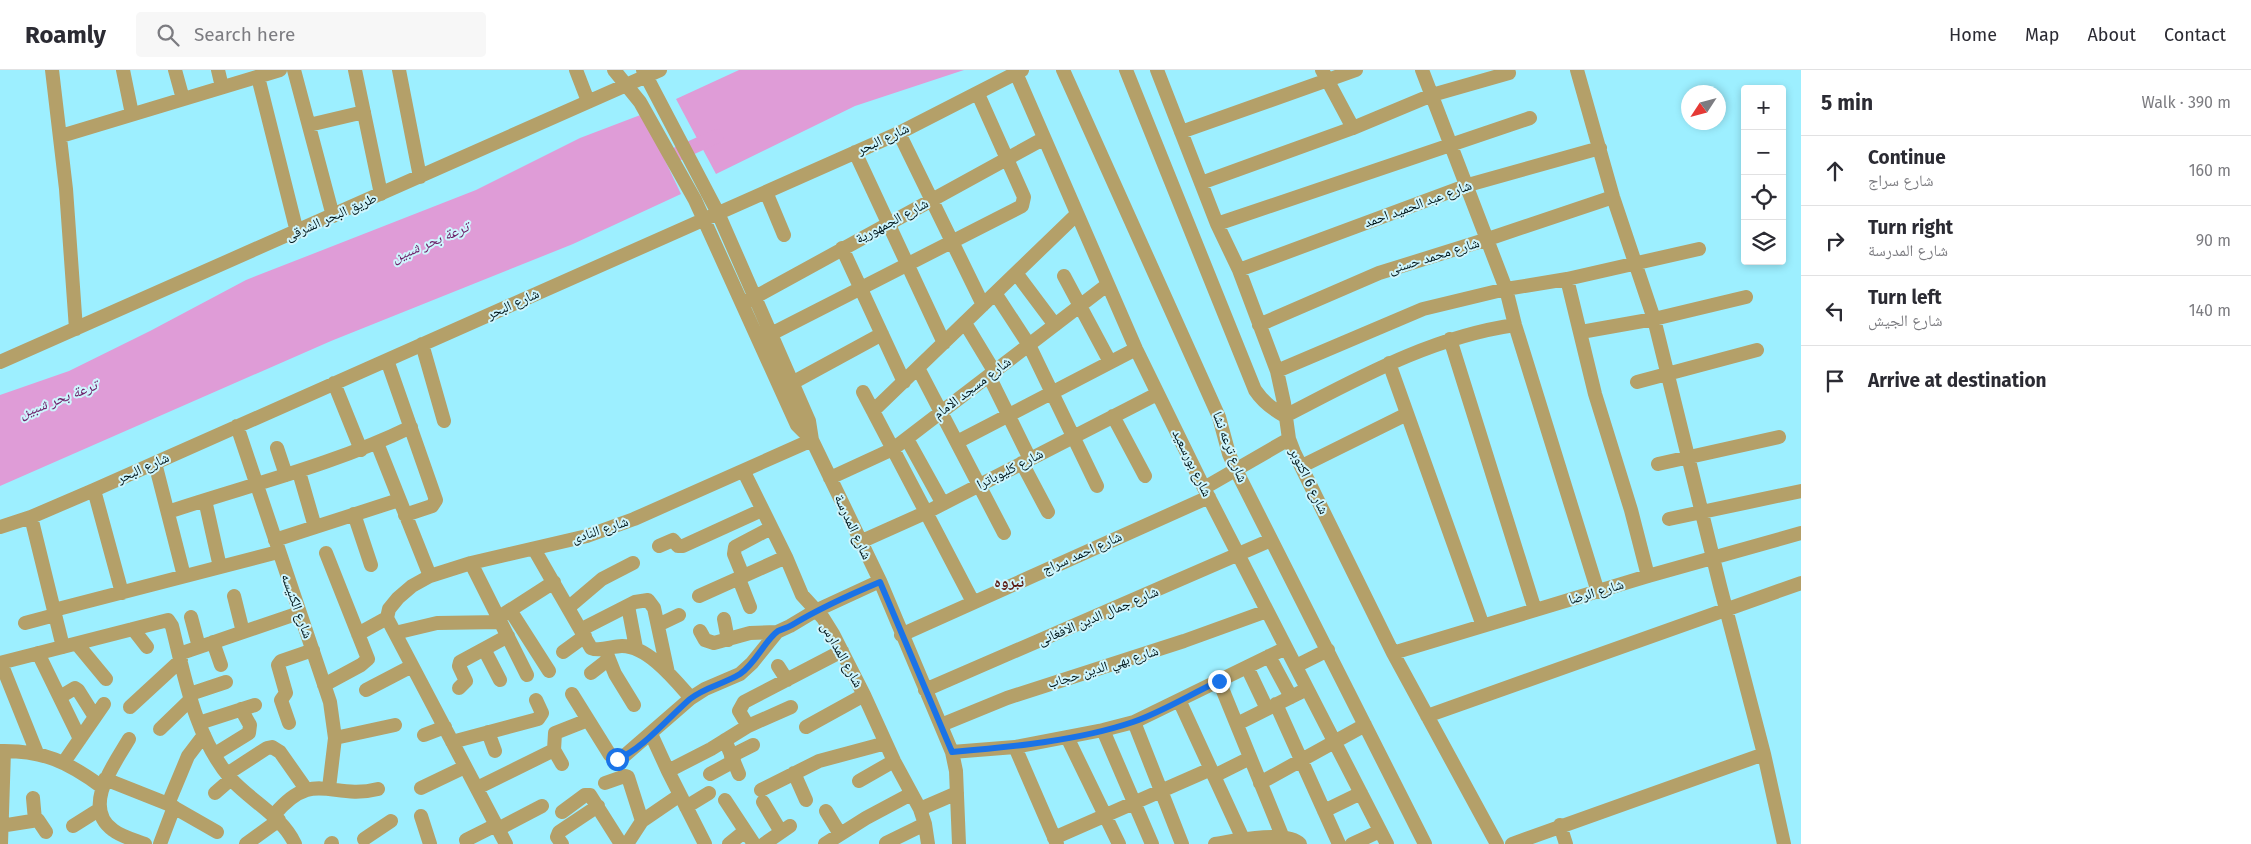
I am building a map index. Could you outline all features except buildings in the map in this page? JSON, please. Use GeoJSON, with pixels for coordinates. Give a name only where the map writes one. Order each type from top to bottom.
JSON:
{"type":"FeatureCollection","features":[{"type":"Feature","properties":{"kind":"street"},"geometry":{"type":"LineString","coordinates":[[52,70],[61,136],[76,329]]}},
{"type":"Feature","properties":{"kind":"street"},"geometry":{"type":"LineString","coordinates":[[123,70],[132,114]]}},
{"type":"Feature","properties":{"kind":"street"},"geometry":{"type":"LineString","coordinates":[[175,70],[183,99]]}},
{"type":"Feature","properties":{"kind":"street"},"geometry":{"type":"LineString","coordinates":[[218,70],[222,88]]}},
{"type":"Feature","properties":{"kind":"street"},"geometry":{"type":"LineString","coordinates":[[61,136],[280,70]]}},
{"type":"Feature","properties":{"kind":"street"},"geometry":{"type":"LineString","coordinates":[[294,70],[333,216]]}},
{"type":"Feature","properties":{"kind":"street"},"geometry":{"type":"LineString","coordinates":[[355,70],[381,194]]}},
{"type":"Feature","properties":{"kind":"street"},"geometry":{"type":"LineString","coordinates":[[399,70],[420,177]]}},
{"type":"Feature","properties":{"kind":"street"},"geometry":{"type":"LineString","coordinates":[[576,70],[588,101]]}},
{"type":"Feature","properties":{"kind":"street","name":"شارع المدرسة"},"geometry":{"type":"LineString","coordinates":[[614,70],[640,102],[695,200],[797,425],[812,440]]}},
{"type":"Feature","properties":{"kind":"street","name":"طريق البحر الشرقى"},"geometry":{"type":"LineString","coordinates":[[0,362],[333,216],[625,85],[645,73],[660,70]]}},
{"type":"Feature","properties":{"kind":"street","name":"شارع ترعه نشا"},"geometry":{"type":"LineString","coordinates":[[1063,70],[1219,417],[1236,470],[1425,844]]}},
{"type":"Feature","properties":{"kind":"street"},"geometry":{"type":"LineString","coordinates":[[1126,70],[1256,390],[1262,400],[1285,416],[1389,363],[1450,339],[1488,329],[1515,325]]}},
{"type":"Feature","properties":{"kind":"street","name":"شارع 6 اكتوبر"},"geometry":{"type":"LineString","coordinates":[[1157,70],[1200,183],[1239,270],[1277,371],[1289,439],[1392,653],[1497,844]]}},
{"type":"Feature","properties":{"kind":"street"},"geometry":{"type":"LineString","coordinates":[[1181,132],[1324,75],[1356,70]]}},
{"type":"Feature","properties":{"kind":"street"},"geometry":{"type":"LineString","coordinates":[[1422,70],[1468,185],[1506,289],[1515,325],[1598,592]]}},
{"type":"Feature","properties":{"kind":"street"},"geometry":{"type":"LineString","coordinates":[[1578,70],[1613,197],[1654,319],[1764,754],[1784,844]]}},
{"type":"Feature","properties":{"kind":"street","name":"شارع البحر"},"geometry":{"type":"LineString","coordinates":[[0,527],[94,490],[704,220],[898,133],[1019,72]]}},
{"type":"Feature","properties":{"kind":"street","name":"شارع بورسعيد"},"geometry":{"type":"LineString","coordinates":[[1019,72],[1043,139],[1136,349],[1206,492],[1383,838]]}},
{"type":"Feature","properties":{"kind":"street","name":"شارع المدرسة"},"geometry":{"type":"LineString","coordinates":[[645,73],[718,213],[809,421],[812,440],[880,582],[952,752],[957,793],[959,844]]}},
{"type":"Feature","properties":{"kind":"street"},"geometry":{"type":"LineString","coordinates":[[1200,183],[1353,128],[1432,95],[1509,73]]}},
{"type":"Feature","properties":{"kind":"street"},"geometry":{"type":"LineString","coordinates":[[263,74],[297,232]]}},
{"type":"Feature","properties":{"kind":"street"},"geometry":{"type":"LineString","coordinates":[[1324,75],[1353,128]]}},
{"type":"Feature","properties":{"kind":"street"},"geometry":{"type":"LineString","coordinates":[[771,334],[1022,206],[1024,197],[978,94]]}},
{"type":"Feature","properties":{"kind":"street"},"geometry":{"type":"LineString","coordinates":[[309,125],[364,112]]}},
{"type":"Feature","properties":{"kind":"street"},"geometry":{"type":"LineString","coordinates":[[1217,224],[1530,118]]}},
{"type":"Feature","properties":{"kind":"street"},"geometry":{"type":"LineString","coordinates":[[898,133],[983,305]]}},
{"type":"Feature","properties":{"kind":"street","name":"شارع الجمهورية"},"geometry":{"type":"LineString","coordinates":[[741,305],[1043,139]]}},
{"type":"Feature","properties":{"kind":"street","name":"شارع عبد الحميد احمد"},"geometry":{"type":"LineString","coordinates":[[1239,270],[1468,185],[1600,148]]}},
{"type":"Feature","properties":{"kind":"street"},"geometry":{"type":"LineString","coordinates":[[855,152],[944,342]]}},
{"type":"Feature","properties":{"kind":"street"},"geometry":{"type":"LineString","coordinates":[[766,192],[784,235]]}},
{"type":"Feature","properties":{"kind":"street","name":"شارع محمد حسنى"},"geometry":{"type":"LineString","coordinates":[[1259,325],[1379,273],[1613,197]]}},
{"type":"Feature","properties":{"kind":"street"},"geometry":{"type":"LineString","coordinates":[[874,411],[1076,215]]}},
{"type":"Feature","properties":{"kind":"street"},"geometry":{"type":"LineString","coordinates":[[842,248],[904,382]]}},
{"type":"Feature","properties":{"kind":"street"},"geometry":{"type":"LineString","coordinates":[[1277,371],[1423,309],[1506,289],[1567,279],[1635,262],[1700,249]]}},
{"type":"Feature","properties":{"kind":"street"},"geometry":{"type":"LineString","coordinates":[[1016,273],[1056,324]]}},
{"type":"Feature","properties":{"kind":"street"},"geometry":{"type":"LineString","coordinates":[[1064,276],[1110,362]]}},
{"type":"Feature","properties":{"kind":"street"},"geometry":{"type":"LineString","coordinates":[[1567,279],[1595,394],[1631,510],[1648,576]]}},
{"type":"Feature","properties":{"kind":"street","name":"شارع مسجد الامام"},"geometry":{"type":"LineString","coordinates":[[830,478],[893,449],[1107,285]]}},
{"type":"Feature","properties":{"kind":"street"},"geometry":{"type":"LineString","coordinates":[[995,293],[1029,345],[1097,486]]}},
{"type":"Feature","properties":{"kind":"street"},"geometry":{"type":"LineString","coordinates":[[1581,332],[1654,319],[1746,296]]}},
{"type":"Feature","properties":{"kind":"street"},"geometry":{"type":"LineString","coordinates":[[964,323],[991,373],[1048,512]]}},
{"type":"Feature","properties":{"kind":"street"},"geometry":{"type":"LineString","coordinates":[[792,383],[882,334]]}},
{"type":"Feature","properties":{"kind":"street"},"geometry":{"type":"LineString","coordinates":[[1450,339],[1535,610]]}},
{"type":"Feature","properties":{"kind":"street"},"geometry":{"type":"LineString","coordinates":[[422,344],[444,421]]}},
{"type":"Feature","properties":{"kind":"street"},"geometry":{"type":"LineString","coordinates":[[957,442],[1136,349]]}},
{"type":"Feature","properties":{"kind":"street"},"geometry":{"type":"LineString","coordinates":[[1637,382],[1757,350]]}},
{"type":"Feature","properties":{"kind":"street"},"geometry":{"type":"LineString","coordinates":[[387,360],[436,500],[432,506],[405,515]]}},
{"type":"Feature","properties":{"kind":"street"},"geometry":{"type":"LineString","coordinates":[[1389,363],[1483,626]]}},
{"type":"Feature","properties":{"kind":"street"},"geometry":{"type":"LineString","coordinates":[[918,368],[1004,533]]}},
{"type":"Feature","properties":{"kind":"street"},"geometry":{"type":"LineString","coordinates":[[334,383],[361,450]]}},
{"type":"Feature","properties":{"kind":"street"},"geometry":{"type":"LineString","coordinates":[[863,392],[973,602]]}},
{"type":"Feature","properties":{"kind":"street","name":"شارع كليوباترا"},"geometry":{"type":"LineString","coordinates":[[860,542],[927,512],[1158,394]]}},
{"type":"Feature","properties":{"kind":"street"},"geometry":{"type":"LineString","coordinates":[[1302,466],[1407,414]]}},
{"type":"Feature","properties":{"kind":"street"},"geometry":{"type":"LineString","coordinates":[[1113,416],[1145,476]]}},
{"type":"Feature","properties":{"kind":"street","name":"شارع الكنيسه"},"geometry":{"type":"LineString","coordinates":[[237,426],[313,650],[334,718],[335,738],[329,788]]}},
{"type":"Feature","properties":{"kind":"street"},"geometry":{"type":"LineString","coordinates":[[168,512],[256,483],[293,474],[361,450],[411,427]]}},
{"type":"Feature","properties":{"kind":"street"},"geometry":{"type":"LineString","coordinates":[[1658,464],[1779,437]]}},
{"type":"Feature","properties":{"kind":"street"},"geometry":{"type":"LineString","coordinates":[[907,439],[943,504]]}},
{"type":"Feature","properties":{"kind":"street","name":"شارع احمد سراج"},"geometry":{"type":"LineString","coordinates":[[901,635],[1206,492],[1236,470],[1289,439]]}},
{"type":"Feature","properties":{"kind":"street","name":"شارع النادى"},"geometry":{"type":"LineString","coordinates":[[358,634],[388,614],[412,586],[430,576],[471,563],[587,536],[634,519],[744,472],[812,440]]}},
{"type":"Feature","properties":{"kind":"street"},"geometry":{"type":"LineString","coordinates":[[377,443],[430,576]]}},
{"type":"Feature","properties":{"kind":"street"},"geometry":{"type":"LineString","coordinates":[[277,448],[293,474],[315,527]]}},
{"type":"Feature","properties":{"kind":"street"},"geometry":{"type":"LineString","coordinates":[[155,462],[184,576]]}},
{"type":"Feature","properties":{"kind":"street","name":"شارع المدارس"},"geometry":{"type":"LineString","coordinates":[[744,472],[786,557],[802,595],[823,618],[864,695],[894,761],[920,809],[925,824],[928,844]]}},
{"type":"Feature","properties":{"kind":"street"},"geometry":{"type":"LineString","coordinates":[[94,490],[122,592]]}},
{"type":"Feature","properties":{"kind":"street"},"geometry":{"type":"LineString","coordinates":[[1669,519],[1801,491]]}},
{"type":"Feature","properties":{"kind":"street"},"geometry":{"type":"LineString","coordinates":[[205,500],[220,567]]}},
{"type":"Feature","properties":{"kind":"street"},"geometry":{"type":"LineString","coordinates":[[25,623],[122,592],[220,567],[277,546],[315,527],[399,500]]}},
{"type":"Feature","properties":{"kind":"street"},"geometry":{"type":"LineString","coordinates":[[659,546],[673,540],[678,546],[683,546],[762,510]]}},
{"type":"Feature","properties":{"kind":"street"},"geometry":{"type":"LineString","coordinates":[[354,514],[371,565]]}},
{"type":"Feature","properties":{"kind":"street"},"geometry":{"type":"LineString","coordinates":[[31,516],[64,647]]}},
{"type":"Feature","properties":{"kind":"street"},"geometry":{"type":"LineString","coordinates":[[750,607],[734,554],[735,547],[771,528]]}},
{"type":"Feature","properties":{"kind":"street","name":"شارع الرضا"},"geometry":{"type":"LineString","coordinates":[[1392,653],[1648,576],[1801,533]]}},
{"type":"Feature","properties":{"kind":"street","name":"شارع جمال الدين الافغانى"},"geometry":{"type":"LineString","coordinates":[[925,690],[1271,540]]}},
{"type":"Feature","properties":{"kind":"street"},"geometry":{"type":"LineString","coordinates":[[534,549],[594,649],[607,654],[615,674],[634,705]]}},
{"type":"Feature","properties":{"kind":"street"},"geometry":{"type":"LineString","coordinates":[[324,685],[361,665],[368,659],[326,553]]}},
{"type":"Feature","properties":{"kind":"street"},"geometry":{"type":"LineString","coordinates":[[699,596],[786,557]]}},
{"type":"Feature","properties":{"kind":"street"},"geometry":{"type":"LineString","coordinates":[[471,563],[503,616],[549,671]]}},
{"type":"Feature","properties":{"kind":"street"},"geometry":{"type":"LineString","coordinates":[[569,607],[602,579],[633,563]]}},
{"type":"Feature","properties":{"kind":"street"},"geometry":{"type":"LineString","coordinates":[[395,632],[437,623],[503,616],[554,582]]}},
{"type":"Feature","properties":{"kind":"street"},"geometry":{"type":"LineString","coordinates":[[700,631],[709,643],[728,640],[750,633],[776,632],[815,611],[880,582]]}},
{"type":"Feature","properties":{"kind":"street"},"geometry":{"type":"LineString","coordinates":[[1427,716],[1801,583]]}},
{"type":"Feature","properties":{"kind":"street"},"geometry":{"type":"LineString","coordinates":[[234,596],[243,632]]}},
{"type":"Feature","properties":{"kind":"street"},"geometry":{"type":"LineString","coordinates":[[563,652],[583,632],[635,602],[648,600],[654,608],[668,673]]}},
{"type":"Feature","properties":{"kind":"street"},"geometry":{"type":"LineString","coordinates":[[628,606],[636,648]]}},
{"type":"Feature","properties":{"kind":"street","name":"شارع بهي الدين حجاب"},"geometry":{"type":"LineString","coordinates":[[941,725],[1007,698],[1142,655],[1267,611]]}},
{"type":"Feature","properties":{"kind":"street"},"geometry":{"type":"LineString","coordinates":[[130,707],[180,657],[199,647],[299,613]]}},
{"type":"Feature","properties":{"kind":"street"},"geometry":{"type":"LineString","coordinates":[[388,614],[412,666],[506,844]]}},
{"type":"Feature","properties":{"kind":"street"},"geometry":{"type":"LineString","coordinates":[[658,625],[679,615]]}},
{"type":"Feature","properties":{"kind":"street"},"geometry":{"type":"LineString","coordinates":[[503,616],[508,636],[527,675]]}},
{"type":"Feature","properties":{"kind":"street"},"geometry":{"type":"LineString","coordinates":[[191,617],[199,647]]}},
{"type":"Feature","properties":{"kind":"street"},"geometry":{"type":"LineString","coordinates":[[724,619],[728,640]]}},
{"type":"Feature","properties":{"kind":"street"},"geometry":{"type":"LineString","coordinates":[[37,753],[0,663],[164,620],[170,622],[201,729],[215,754],[229,776],[254,800],[277,818],[295,844]]}},
{"type":"Feature","properties":{"kind":"street"},"geometry":{"type":"LineString","coordinates":[[133,629],[147,647]]}},
{"type":"Feature","properties":{"kind":"street"},"geometry":{"type":"LineString","coordinates":[[572,694],[613,758],[623,757],[691,698],[705,689],[740,674],[752,663],[776,632]]}},
{"type":"Feature","properties":{"kind":"street"},"geometry":{"type":"LineString","coordinates":[[459,688],[466,681],[458,664],[508,636]]}},
{"type":"Feature","properties":{"kind":"street"},"geometry":{"type":"LineString","coordinates":[[213,642],[221,665]]}},
{"type":"Feature","properties":{"kind":"street"},"geometry":{"type":"LineString","coordinates":[[77,644],[106,679]]}},
{"type":"Feature","properties":{"kind":"street"},"geometry":{"type":"LineString","coordinates":[[591,673],[607,654],[620,646],[636,648],[668,673],[691,698]]}},
{"type":"Feature","properties":{"kind":"street"},"geometry":{"type":"LineString","coordinates":[[952,752],[1015,746],[1103,730],[1134,722],[1286,648]]}},
{"type":"Feature","properties":{"kind":"street"},"geometry":{"type":"LineString","coordinates":[[484,649],[500,680]]}},
{"type":"Feature","properties":{"kind":"street"},"geometry":{"type":"LineString","coordinates":[[290,723],[281,700],[286,693],[278,665],[281,661],[313,650]]}},
{"type":"Feature","properties":{"kind":"street"},"geometry":{"type":"LineString","coordinates":[[1296,666],[1328,650]]}},
{"type":"Feature","properties":{"kind":"street"},"geometry":{"type":"LineString","coordinates":[[748,726],[739,711],[741,705],[842,651]]}},
{"type":"Feature","properties":{"kind":"street"},"geometry":{"type":"LineString","coordinates":[[38,653],[80,739]]}},
{"type":"Feature","properties":{"kind":"street"},"geometry":{"type":"LineString","coordinates":[[1269,656],[1291,697]]}},
{"type":"Feature","properties":{"kind":"street"},"geometry":{"type":"LineString","coordinates":[[366,690],[412,666]]}},
{"type":"Feature","properties":{"kind":"street"},"geometry":{"type":"LineString","coordinates":[[778,666],[787,680]]}},
{"type":"Feature","properties":{"kind":"street"},"geometry":{"type":"LineString","coordinates":[[1247,667],[1272,707],[1301,760],[1339,844]]}},
{"type":"Feature","properties":{"kind":"street"},"geometry":{"type":"LineString","coordinates":[[1219,681],[1283,838]]}},
{"type":"Feature","properties":{"kind":"street"},"geometry":{"type":"LineString","coordinates":[[160,729],[191,697],[226,682]]}},
{"type":"Feature","properties":{"kind":"street"},"geometry":{"type":"LineString","coordinates":[[60,697],[75,688],[95,717]]}},
{"type":"Feature","properties":{"kind":"street"},"geometry":{"type":"LineString","coordinates":[[1237,724],[1307,688]]}},
{"type":"Feature","properties":{"kind":"street"},"geometry":{"type":"LineString","coordinates":[[806,727],[864,695]]}},
{"type":"Feature","properties":{"kind":"street"},"geometry":{"type":"LineString","coordinates":[[452,742],[540,718],[542,713],[536,700]]}},
{"type":"Feature","properties":{"kind":"street"},"geometry":{"type":"LineString","coordinates":[[1178,700],[1212,773],[1250,841]]}},
{"type":"Feature","properties":{"kind":"street"},"geometry":{"type":"LineString","coordinates":[[64,762],[104,704]]}},
{"type":"Feature","properties":{"kind":"street"},"geometry":{"type":"LineString","coordinates":[[160,844],[188,756],[201,729],[248,707],[249,733],[215,754]]}},
{"type":"Feature","properties":{"kind":"street"},"geometry":{"type":"LineString","coordinates":[[668,771],[748,726],[791,707]]}},
{"type":"Feature","properties":{"kind":"street"},"geometry":{"type":"LineString","coordinates":[[562,764],[554,750],[555,733],[588,720]]}},
{"type":"Feature","properties":{"kind":"street"},"geometry":{"type":"LineString","coordinates":[[1134,722],[1182,844]]}},
{"type":"Feature","properties":{"kind":"street"},"geometry":{"type":"LineString","coordinates":[[335,738],[395,724]]}},
{"type":"Feature","properties":{"kind":"street"},"geometry":{"type":"LineString","coordinates":[[1260,783],[1365,725]]}},
{"type":"Feature","properties":{"kind":"street"},"geometry":{"type":"LineString","coordinates":[[424,736],[444,727]]}},
{"type":"Feature","properties":{"kind":"street"},"geometry":{"type":"LineString","coordinates":[[1103,730],[1152,844]]}},
{"type":"Feature","properties":{"kind":"street"},"geometry":{"type":"LineString","coordinates":[[488,732],[495,751]]}},
{"type":"Feature","properties":{"kind":"street"},"geometry":{"type":"LineString","coordinates":[[651,734],[682,801],[705,844]]}},
{"type":"Feature","properties":{"kind":"street"},"geometry":{"type":"LineString","coordinates":[[1067,737],[1119,844]]}},
{"type":"Feature","properties":{"kind":"street"},"geometry":{"type":"LineString","coordinates":[[129,739],[104,783],[100,809],[103,818],[113,830],[136,842]]}},
{"type":"Feature","properties":{"kind":"street"},"geometry":{"type":"LineString","coordinates":[[725,740],[735,764]]}},
{"type":"Feature","properties":{"kind":"street"},"geometry":{"type":"LineString","coordinates":[[776,837],[762,796],[794,773],[831,757],[886,743]]}},
{"type":"Feature","properties":{"kind":"street"},"geometry":{"type":"LineString","coordinates":[[710,774],[735,764],[753,745]]}},
{"type":"Feature","properties":{"kind":"street"},"geometry":{"type":"LineString","coordinates":[[1015,746],[1055,841],[1162,790],[1250,758]]}},
{"type":"Feature","properties":{"kind":"street"},"geometry":{"type":"LineString","coordinates":[[215,793],[229,776],[267,748],[272,747],[280,752],[306,789]]}},
{"type":"Feature","properties":{"kind":"street"},"geometry":{"type":"LineString","coordinates":[[477,788],[554,750]]}},
{"type":"Feature","properties":{"kind":"street"},"geometry":{"type":"LineString","coordinates":[[1,844],[2,751],[37,753],[64,762],[104,783],[171,806],[217,832]]}},
{"type":"Feature","properties":{"kind":"street"},"geometry":{"type":"LineString","coordinates":[[1512,844],[1560,825],[1764,754]]}},
{"type":"Feature","properties":{"kind":"street"},"geometry":{"type":"LineString","coordinates":[[859,781],[894,761]]}},
{"type":"Feature","properties":{"kind":"street"},"geometry":{"type":"LineString","coordinates":[[421,788],[466,767]]}},
{"type":"Feature","properties":{"kind":"street"},"geometry":{"type":"LineString","coordinates":[[794,773],[806,800]]}},
{"type":"Feature","properties":{"kind":"street"},"geometry":{"type":"LineString","coordinates":[[606,783],[625,776],[628,777],[642,820]]}},
{"type":"Feature","properties":{"kind":"street"},"geometry":{"type":"LineString","coordinates":[[246,844],[277,818],[294,795],[306,789],[329,788],[350,792],[365,792],[378,789]]}},
{"type":"Feature","properties":{"kind":"street"},"geometry":{"type":"LineString","coordinates":[[627,844],[642,820],[682,801],[709,793]]}},
{"type":"Feature","properties":{"kind":"street"},"geometry":{"type":"LineString","coordinates":[[920,809],[957,793]]}},
{"type":"Feature","properties":{"kind":"street"},"geometry":{"type":"LineString","coordinates":[[1324,810],[1360,793]]}},
{"type":"Feature","properties":{"kind":"street"},"geometry":{"type":"LineString","coordinates":[[562,812],[587,794],[592,797],[621,844]]}},
{"type":"Feature","properties":{"kind":"street"},"geometry":{"type":"LineString","coordinates":[[825,844],[911,794]]}},
{"type":"Feature","properties":{"kind":"street"},"geometry":{"type":"LineString","coordinates":[[33,798],[35,820]]}},
{"type":"Feature","properties":{"kind":"street"},"geometry":{"type":"LineString","coordinates":[[725,800],[754,844]]}},
{"type":"Feature","properties":{"kind":"street"},"geometry":{"type":"LineString","coordinates":[[466,840],[542,806]]}},
{"type":"Feature","properties":{"kind":"street"},"geometry":{"type":"LineString","coordinates":[[562,844],[557,837],[559,832],[598,806]]}},
{"type":"Feature","properties":{"kind":"street"},"geometry":{"type":"LineString","coordinates":[[73,826],[100,809]]}},
{"type":"Feature","properties":{"kind":"street"},"geometry":{"type":"LineString","coordinates":[[826,811],[840,834]]}},
{"type":"Feature","properties":{"kind":"street"},"geometry":{"type":"LineString","coordinates":[[421,816],[430,844]]}},
{"type":"Feature","properties":{"kind":"street"},"geometry":{"type":"LineString","coordinates":[[1,826],[35,820],[40,821],[46,832]]}},
{"type":"Feature","properties":{"kind":"street"},"geometry":{"type":"LineString","coordinates":[[363,837],[392,821]]}},
{"type":"Feature","properties":{"kind":"street"},"geometry":{"type":"LineString","coordinates":[[886,843],[925,824]]}},
{"type":"Feature","properties":{"kind":"street"},"geometry":{"type":"LineString","coordinates":[[1560,825],[1566,844]]}},
{"type":"Feature","properties":{"kind":"street"},"geometry":{"type":"LineString","coordinates":[[729,844],[745,831]]}},
{"type":"Feature","properties":{"kind":"street"},"geometry":{"type":"LineString","coordinates":[[1216,844],[1283,838],[1294,839],[1300,844]]}},
{"type":"Feature","properties":{"kind":"street"},"geometry":{"type":"LineString","coordinates":[[1352,844],[1383,838]]}},
{"type":"Feature","properties":{"kind":"water"},"geometry":{"type":"Polygon","coordinates":[[[739,70],[964,70],[855,106],[716,174],[676,99],[739,70]]]}},
{"type":"Feature","properties":{"kind":"water"},"geometry":{"type":"Polygon","coordinates":[[[643,114],[681,194],[573,244],[331,341],[0,486],[0,395],[69,371],[246,280],[476,190],[580,138],[643,114]]]}},
{"type":"Feature","properties":{"kind":"waterway","name":"ترعة بحر شبين"},"geometry":{"type":"LineString","coordinates":[[675,155],[717,136]]}},
{"type":"Feature","properties":{"kind":"district","name":"نبروه"},"geometry":{"type":"Point","coordinates":[1009,581]}},
{"type":"Feature","properties":{"kind":"route"},"geometry":{"type":"LineString","coordinates":[[617,759],[623,757],[651,734],[691,698],[705,689],[740,674],[752,663],[776,632],[815,611],[880,582],[952,752],[1015,746],[1103,730],[1134,722],[1219,681]]}}]}
